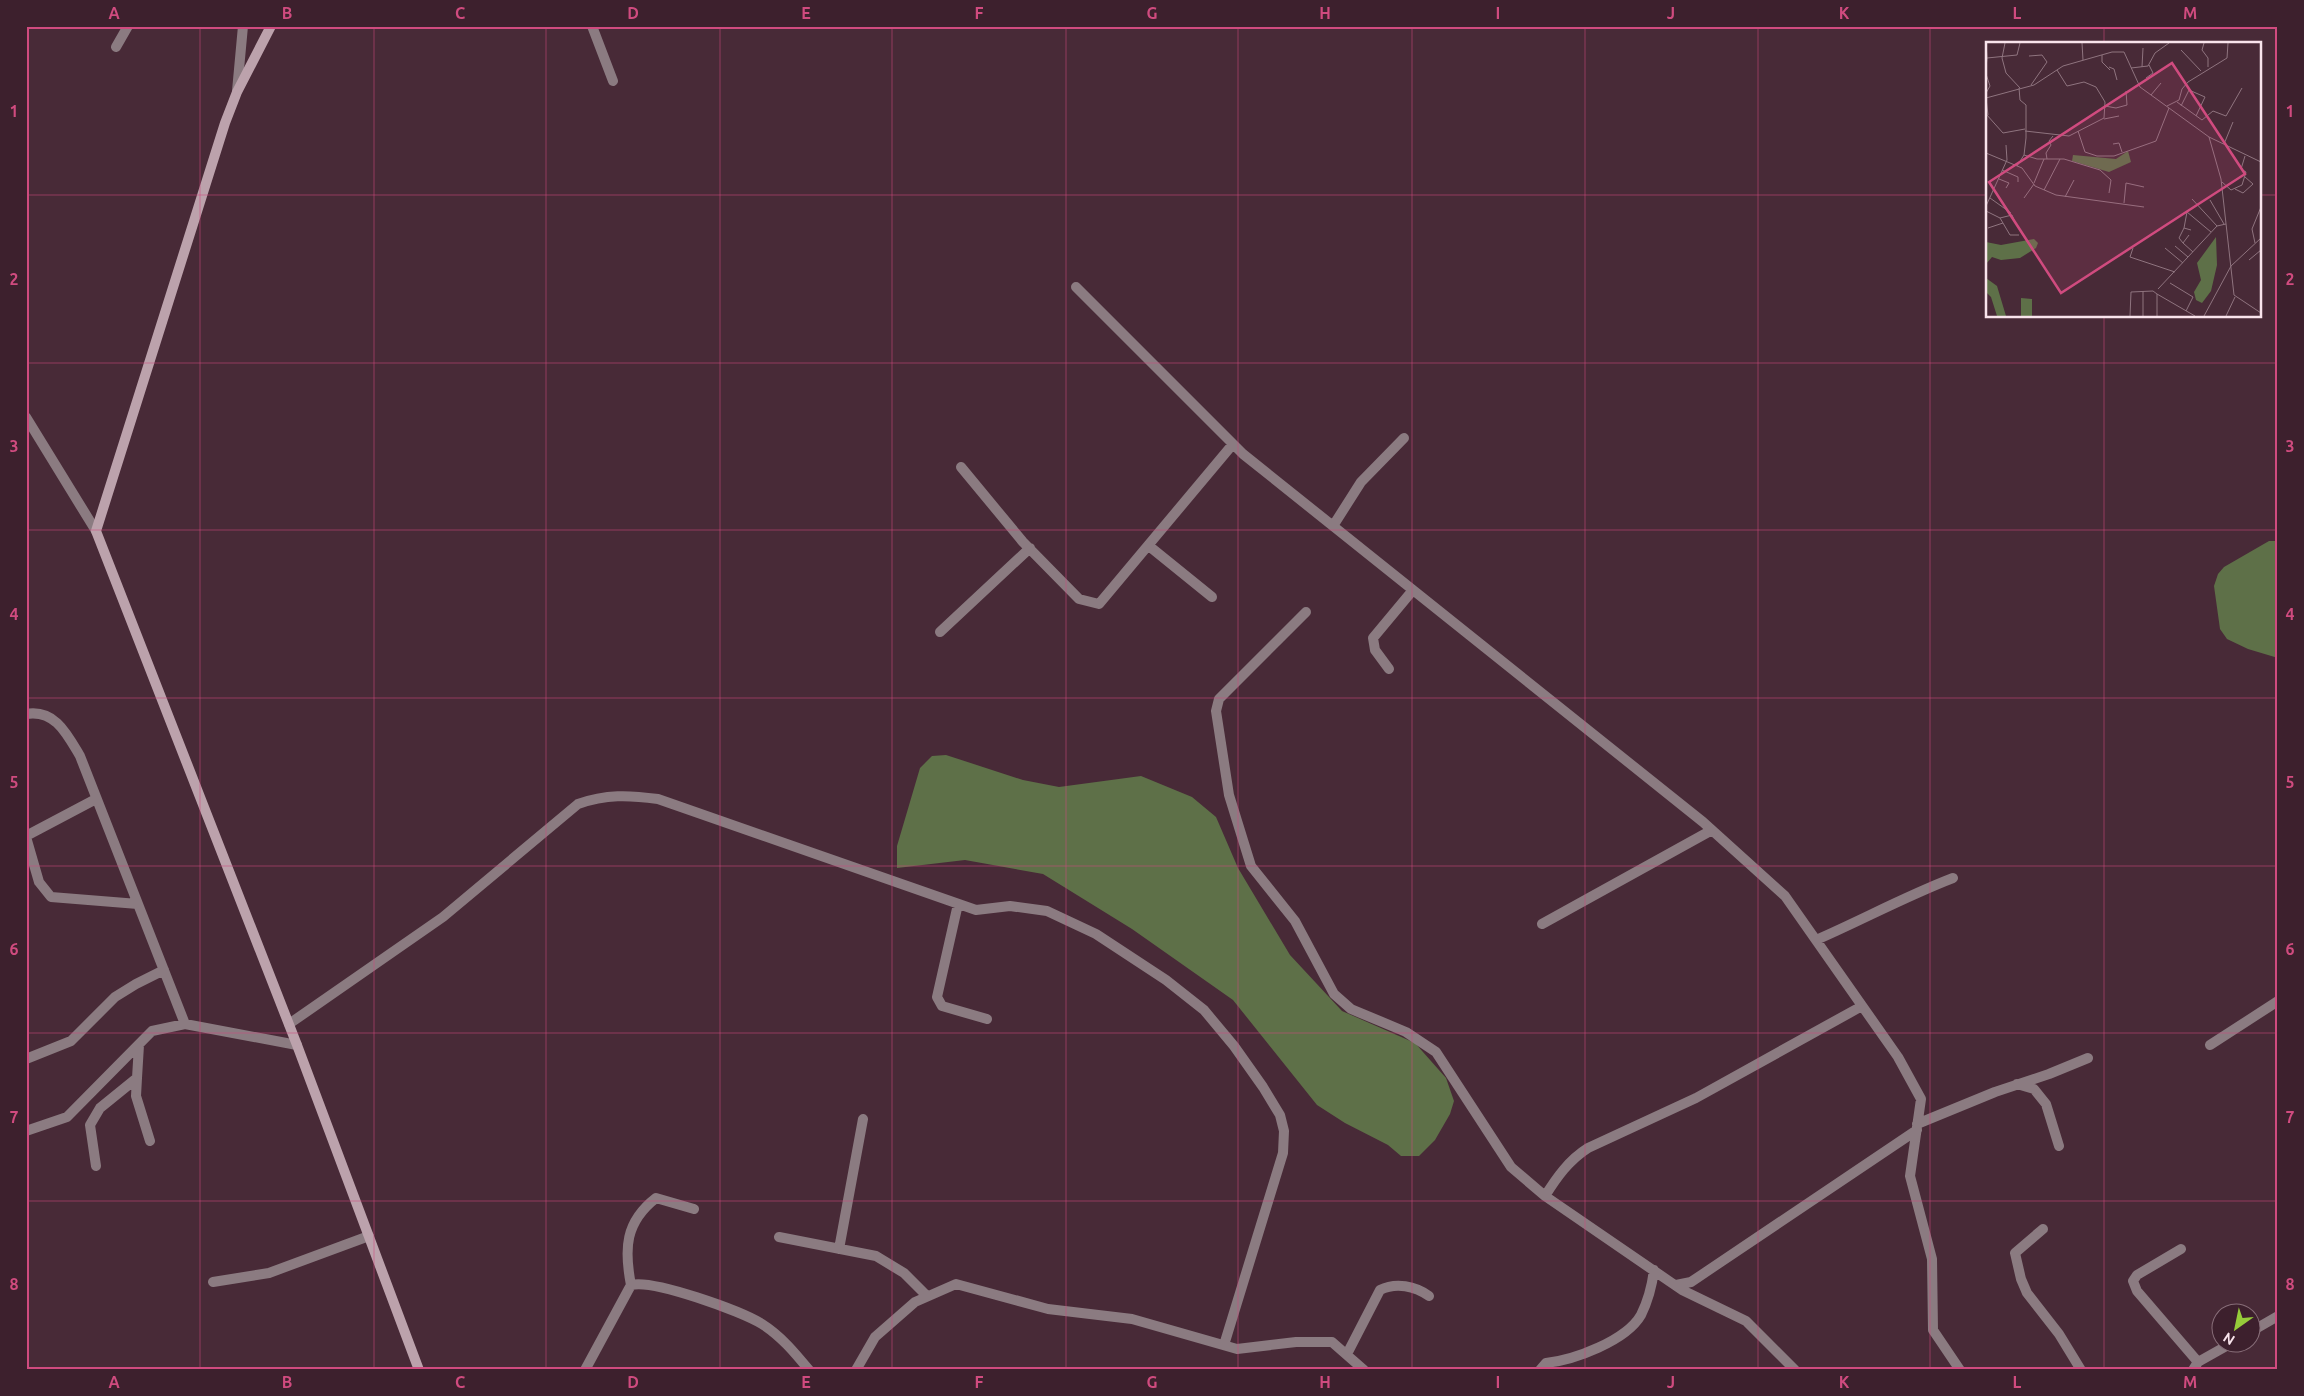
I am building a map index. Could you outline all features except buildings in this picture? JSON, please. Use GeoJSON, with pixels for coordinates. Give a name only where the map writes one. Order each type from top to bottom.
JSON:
{"type":"FeatureCollection","features":[{"type":"Feature","properties":{"kind":"main road"},"geometry":{"type":"LineString","coordinates":[[271,26],[237,92],[96,531],[297,1045],[419,1370]]}},
{"type":"Feature","properties":{"kind":"street"},"geometry":{"type":"LineString","coordinates":[[116,47],[128,26]]}},
{"type":"Feature","properties":{"kind":"street"},"geometry":{"type":"LineString","coordinates":[[237,92],[243,26]]}},
{"type":"Feature","properties":{"kind":"street"},"geometry":{"type":"LineString","coordinates":[[592,26],[613,81]]}},
{"type":"Feature","properties":{"kind":"street"},"geometry":{"type":"LineString","coordinates":[[1076,287],[1243,454],[1712,830],[1785,896],[1898,1057],[1921,1099],[1910,1176],[1932,1259],[1933,1330],[1960,1370]]}},
{"type":"Feature","properties":{"kind":"street"},"geometry":{"type":"LineString","coordinates":[[26,417],[96,531]]}},
{"type":"Feature","properties":{"kind":"street"},"geometry":{"type":"LineString","coordinates":[[1333,526],[1361,482],[1404,438]]}},
{"type":"Feature","properties":{"kind":"street"},"geometry":{"type":"LineString","coordinates":[[961,468],[1030,548],[1080,599],[1099,604],[1233,444]]}},
{"type":"Feature","properties":{"kind":"street"},"geometry":{"type":"LineString","coordinates":[[1149,546],[1212,597]]}},
{"type":"Feature","properties":{"kind":"street"},"geometry":{"type":"LineString","coordinates":[[940,632],[1030,548]]}},
{"type":"Feature","properties":{"kind":"street"},"geometry":{"type":"LineString","coordinates":[[1389,669],[1374,650],[1373,638],[1413,590]]}},
{"type":"Feature","properties":{"kind":"street"},"geometry":{"type":"LineString","coordinates":[[1306,612],[1219,699],[1216,711],[1229,795],[1251,866],[1295,922],[1339,998],[1350,1009],[1406,1032],[1436,1052],[1511,1167],[1545,1196],[1682,1290],[1746,1321],[1795,1370]]}},
{"type":"Feature","properties":{"kind":"street"},"geometry":{"type":"LineString","coordinates":[[26,714],[47,715],[62,727],[80,756],[186,1024],[191,1027],[297,1045]]}},
{"type":"Feature","properties":{"kind":"street"},"geometry":{"type":"LineString","coordinates":[[288,1024],[442,918],[578,804],[595,798],[615,795],[658,799],[976,910],[1010,906],[1047,911],[1096,934],[1166,980],[1204,1010],[1234,1046],[1280,1115],[1284,1131],[1283,1153],[1224,1345]]}},
{"type":"Feature","properties":{"kind":"street"},"geometry":{"type":"LineString","coordinates":[[96,798],[26,836],[39,882],[51,897],[138,904]]}},
{"type":"Feature","properties":{"kind":"street"},"geometry":{"type":"LineString","coordinates":[[1542,924],[1712,830]]}},
{"type":"Feature","properties":{"kind":"street"},"geometry":{"type":"LineString","coordinates":[[1816,940],[1878,913],[1906,897],[1953,878]]}},
{"type":"Feature","properties":{"kind":"street"},"geometry":{"type":"LineString","coordinates":[[958,904],[937,997],[942,1006],[987,1019]]}},
{"type":"Feature","properties":{"kind":"street"},"geometry":{"type":"LineString","coordinates":[[26,1060],[71,1041],[115,997],[164,970]]}},
{"type":"Feature","properties":{"kind":"street"},"geometry":{"type":"LineString","coordinates":[[2210,1045],[2278,1001]]}},
{"type":"Feature","properties":{"kind":"street"},"geometry":{"type":"LineString","coordinates":[[1545,1196],[1554,1181],[1575,1157],[1588,1148],[1696,1098],[1862,1006]]}},
{"type":"Feature","properties":{"kind":"street"},"geometry":{"type":"LineString","coordinates":[[26,1130],[67,1117],[152,1031],[186,1024]]}},
{"type":"Feature","properties":{"kind":"street"},"geometry":{"type":"LineString","coordinates":[[139,1045],[136,1096],[150,1141]]}},
{"type":"Feature","properties":{"kind":"street"},"geometry":{"type":"LineString","coordinates":[[1676,1285],[1691,1282],[1917,1127],[2017,1084],[2088,1058]]}},
{"type":"Feature","properties":{"kind":"street"},"geometry":{"type":"LineString","coordinates":[[96,1166],[90,1126],[100,1108],[137,1078]]}},
{"type":"Feature","properties":{"kind":"street"},"geometry":{"type":"LineString","coordinates":[[2017,1084],[2034,1090],[2046,1104],[2059,1146]]}},
{"type":"Feature","properties":{"kind":"street"},"geometry":{"type":"LineString","coordinates":[[839,1249],[863,1119]]}},
{"type":"Feature","properties":{"kind":"street"},"geometry":{"type":"LineString","coordinates":[[585,1370],[631,1285],[626,1260],[628,1239],[634,1222],[644,1207],[656,1198],[694,1209]]}},
{"type":"Feature","properties":{"kind":"street"},"geometry":{"type":"LineString","coordinates":[[2043,1229],[2015,1253],[2021,1279],[2027,1293],[2059,1334],[2081,1370]]}},
{"type":"Feature","properties":{"kind":"street"},"geometry":{"type":"LineString","coordinates":[[213,1282],[269,1273],[369,1236]]}},
{"type":"Feature","properties":{"kind":"street"},"geometry":{"type":"LineString","coordinates":[[779,1237],[876,1256],[904,1273],[927,1296]]}},
{"type":"Feature","properties":{"kind":"street"},"geometry":{"type":"LineString","coordinates":[[2181,1249],[2137,1275],[2133,1281],[2137,1291],[2195,1366],[2214,1354]]}},
{"type":"Feature","properties":{"kind":"street"},"geometry":{"type":"LineString","coordinates":[[1540,1370],[1546,1363],[1562,1361],[1600,1346],[1628,1330],[1640,1316],[1648,1299],[1654,1270]]}},
{"type":"Feature","properties":{"kind":"street"},"geometry":{"type":"LineString","coordinates":[[631,1285],[639,1282],[674,1290],[730,1310],[762,1324],[790,1348],[809,1370]]}},
{"type":"Feature","properties":{"kind":"street"},"geometry":{"type":"LineString","coordinates":[[856,1370],[875,1337],[915,1302],[956,1284],[1048,1309],[1132,1319],[1237,1349],[1296,1342],[1332,1342],[1364,1370]]}},
{"type":"Feature","properties":{"kind":"street"},"geometry":{"type":"LineString","coordinates":[[1347,1354],[1380,1290],[1389,1286],[1417,1288],[1429,1296]]}},
{"type":"Feature","properties":{"kind":"street"},"geometry":{"type":"LineString","coordinates":[[2262,1325],[2278,1316]]}},
{"type":"Feature","properties":{"kind":"shaded area"},"geometry":{"type":"Polygon","coordinates":[[[2269,541],[2278,541],[2278,658],[2248,649],[2227,639],[2220,629],[2214,586],[2218,574],[2224,567],[2269,541]]]}},
{"type":"Feature","properties":{"kind":"shaded area"},"geometry":{"type":"Polygon","coordinates":[[[946,755],[1023,780],[1059,787],[1141,776],[1192,797],[1216,817],[1238,868],[1290,955],[1342,1011],[1415,1043],[1446,1078],[1454,1101],[1450,1114],[1435,1140],[1419,1156],[1401,1156],[1388,1145],[1345,1123],[1317,1105],[1233,1000],[1132,929],[1043,874],[965,860],[897,868],[897,846],[920,768],[932,756],[946,755]]]}}]}
